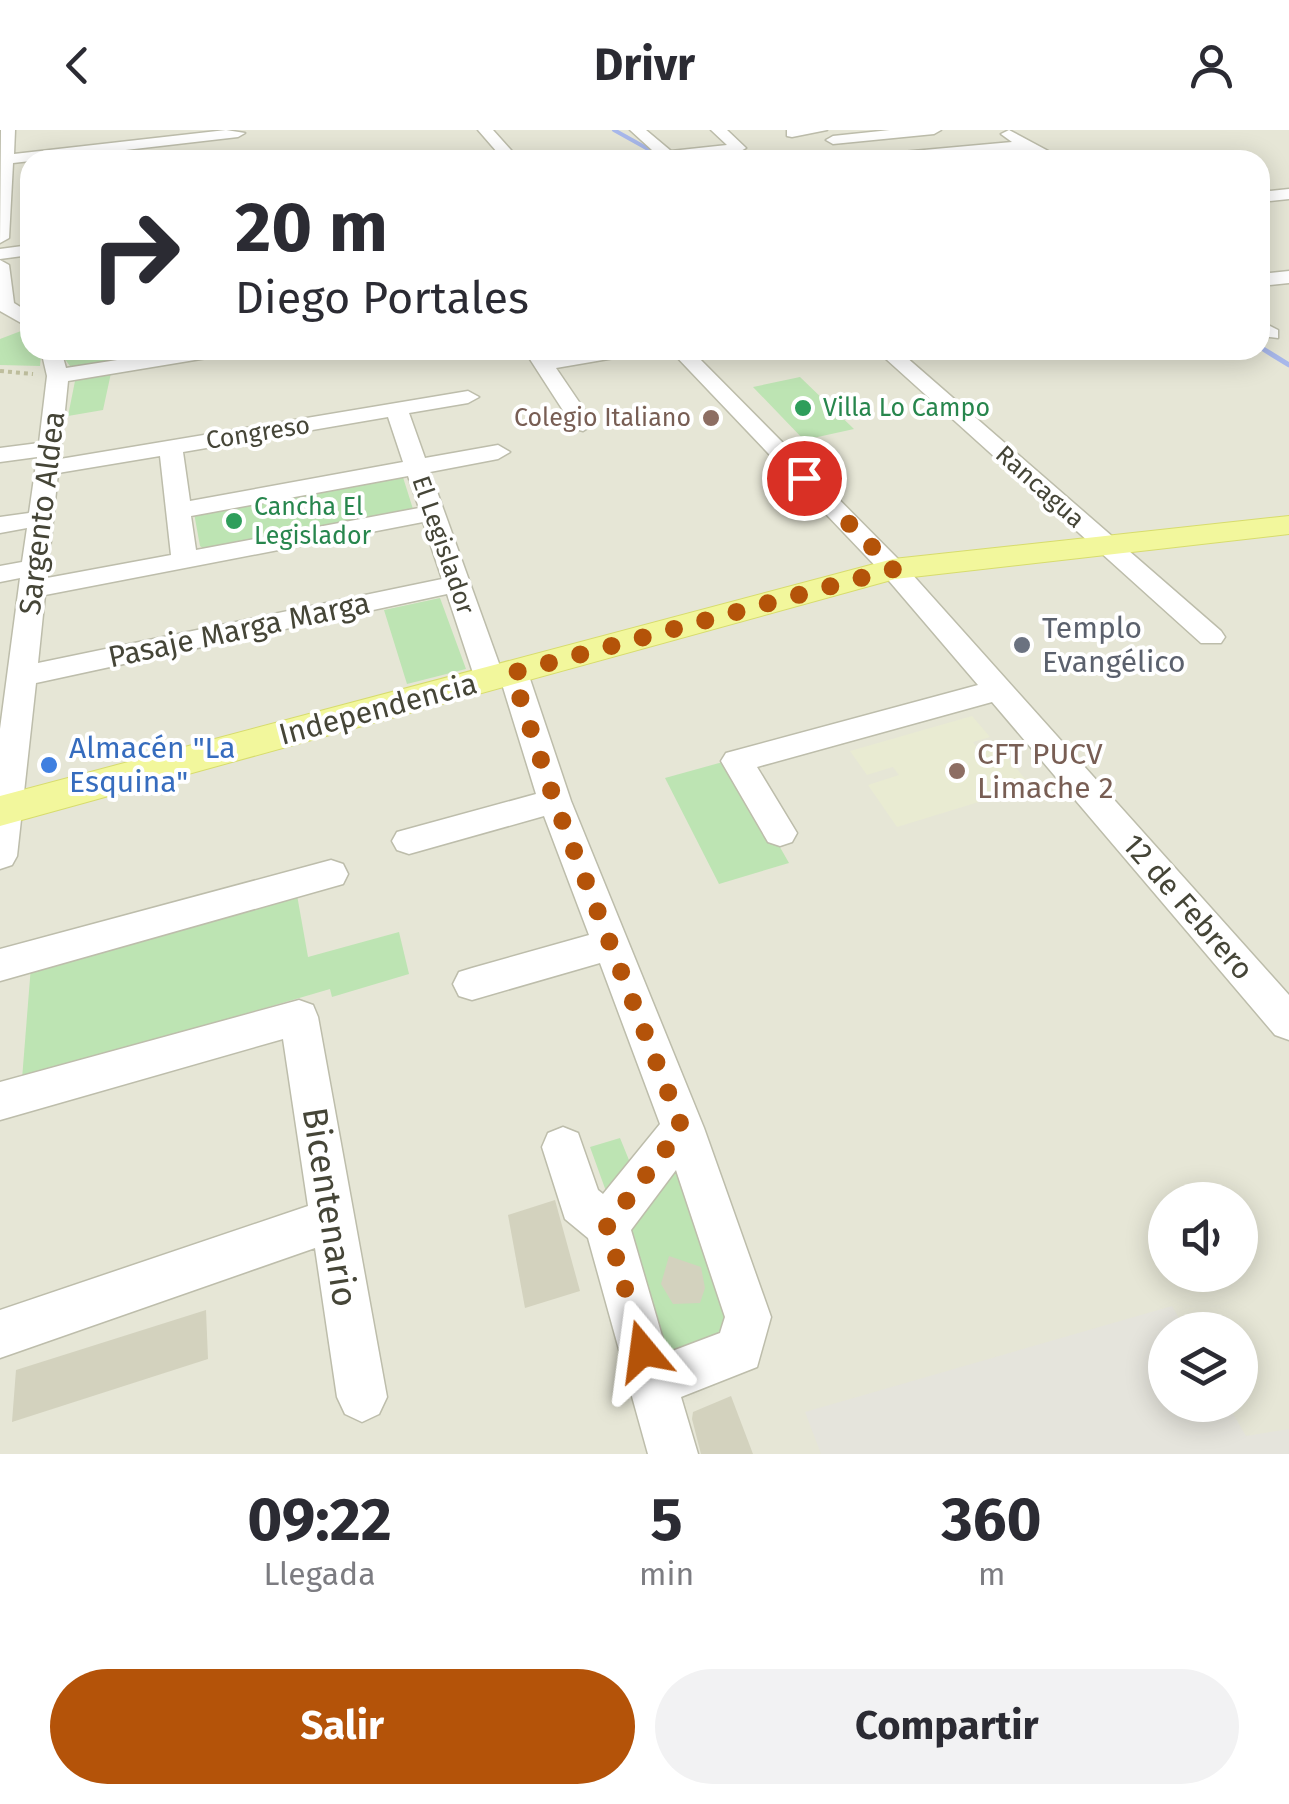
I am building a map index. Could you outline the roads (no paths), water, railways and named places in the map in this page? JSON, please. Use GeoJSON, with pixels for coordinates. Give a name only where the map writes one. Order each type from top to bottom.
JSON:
{"type":"FeatureCollection","features":[{"type":"Feature","properties":{"kind":"main road","name":"Independencia"},"geometry":{"type":"LineString","coordinates":[[4,810],[894,569],[1105,545],[1283,531]]}},
{"type":"Feature","properties":{"kind":"street"},"geometry":{"type":"LineString","coordinates":[[485,130],[503,150]]}},
{"type":"Feature","properties":{"kind":"street"},"geometry":{"type":"LineString","coordinates":[[637,130],[661,150]]}},
{"type":"Feature","properties":{"kind":"street"},"geometry":{"type":"LineString","coordinates":[[718,130],[738,148],[724,150]]}},
{"type":"Feature","properties":{"kind":"street"},"geometry":{"type":"LineString","coordinates":[[792,133],[934,130]]}},
{"type":"Feature","properties":{"kind":"street"},"geometry":{"type":"LineString","coordinates":[[1000,130],[1038,150]]}},
{"type":"Feature","properties":{"kind":"street"},"geometry":{"type":"LineString","coordinates":[[822,133],[847,150]]}},
{"type":"Feature","properties":{"kind":"street"},"geometry":{"type":"LineString","coordinates":[[126,148],[239,135]]}},
{"type":"Feature","properties":{"kind":"street"},"geometry":{"type":"LineString","coordinates":[[0,238],[8,219],[10,193],[4,164],[10,136]]}},
{"type":"Feature","properties":{"kind":"street"},"geometry":{"type":"LineString","coordinates":[[975,150],[1028,145]]}},
{"type":"Feature","properties":{"kind":"street"},"geometry":{"type":"LineString","coordinates":[[0,265],[5,306],[20,313]]}},
{"type":"Feature","properties":{"kind":"street"},"geometry":{"type":"LineString","coordinates":[[1273,278],[1289,291]]}},
{"type":"Feature","properties":{"kind":"street"},"geometry":{"type":"LineString","coordinates":[[54,363],[92,360]]}},
{"type":"Feature","properties":{"kind":"street"},"geometry":{"type":"LineString","coordinates":[[540,360],[583,424]]}},
{"type":"Feature","properties":{"kind":"street","name":"12 de Febrero"},"geometry":{"type":"LineString","coordinates":[[690,360],[894,569],[1289,1023]]}},
{"type":"Feature","properties":{"kind":"street","name":"Rancagua"},"geometry":{"type":"LineString","coordinates":[[897,360],[1211,638]]}},
{"type":"Feature","properties":{"kind":"street","name":"Sargento Aldea"},"geometry":{"type":"LineString","coordinates":[[0,856],[8,743],[22,676],[13,646],[34,578],[54,363]]}},
{"type":"Feature","properties":{"kind":"street","name":"Congreso"},"geometry":{"type":"LineString","coordinates":[[0,455],[48,458],[170,447],[468,397]]}},
{"type":"Feature","properties":{"kind":"street","name":"El Legislador"},"geometry":{"type":"LineString","coordinates":[[397,410],[456,584],[555,802],[682,1128],[748,1317],[740,1350],[652,1383]]}},
{"type":"Feature","properties":{"kind":"street"},"geometry":{"type":"LineString","coordinates":[[170,447],[184,559]]}},
{"type":"Feature","properties":{"kind":"street"},"geometry":{"type":"LineString","coordinates":[[177,511],[498,452]]}},
{"type":"Feature","properties":{"kind":"street"},"geometry":{"type":"LineString","coordinates":[[0,574],[34,578],[184,559],[433,513]]}},
{"type":"Feature","properties":{"kind":"street"},"geometry":{"type":"LineString","coordinates":[[0,525],[41,518]]}},
{"type":"Feature","properties":{"kind":"street","name":"Pasaje Marga Marga"},"geometry":{"type":"LineString","coordinates":[[22,676],[456,584]]}},
{"type":"Feature","properties":{"kind":"street"},"geometry":{"type":"LineString","coordinates":[[780,833],[736,761],[998,690]]}},
{"type":"Feature","properties":{"kind":"street"},"geometry":{"type":"LineString","coordinates":[[410,841],[555,802]]}},
{"type":"Feature","properties":{"kind":"street"},"geometry":{"type":"LineString","coordinates":[[0,965],[331,874]]}},
{"type":"Feature","properties":{"kind":"street"},"geometry":{"type":"LineString","coordinates":[[472,984],[610,945]]}},
{"type":"Feature","properties":{"kind":"street","name":"Bicentenario"},"geometry":{"type":"LineString","coordinates":[[0,1101],[299,1017],[362,1397]]}},
{"type":"Feature","properties":{"kind":"street"},"geometry":{"type":"LineString","coordinates":[[607,1226],[682,1128]]}},
{"type":"Feature","properties":{"kind":"street"},"geometry":{"type":"LineString","coordinates":[[563,1146],[580,1204],[607,1226],[673,1454]]}},
{"type":"Feature","properties":{"kind":"street"},"geometry":{"type":"LineString","coordinates":[[0,1334],[332,1220]]}},
{"type":"Feature","properties":{"kind":"waterway"},"geometry":{"type":"LineString","coordinates":[[614,130],[650,150]]}},
{"type":"Feature","properties":{"kind":"waterway"},"geometry":{"type":"LineString","coordinates":[[1270,353],[1289,365]]}},
{"type":"Feature","properties":{"kind":"place","name":"Villa Lo Campo"},"geometry":{"type":"Point","coordinates":[803,408]}},
{"type":"Feature","properties":{"kind":"place","name":"Colegio Italiano"},"geometry":{"type":"Point","coordinates":[711,418]}},
{"type":"Feature","properties":{"kind":"place","name":"Cancha El Legislador"},"geometry":{"type":"Point","coordinates":[234,521]}},
{"type":"Feature","properties":{"kind":"place","name":"Templo Evangélico"},"geometry":{"type":"Point","coordinates":[1022,645]}},
{"type":"Feature","properties":{"kind":"place","name":"Almacén \"La Esquina\""},"geometry":{"type":"Point","coordinates":[49,765]}},
{"type":"Feature","properties":{"kind":"place","name":"CFT PUCV Limache 2"},"geometry":{"type":"Point","coordinates":[957,771]}}]}
